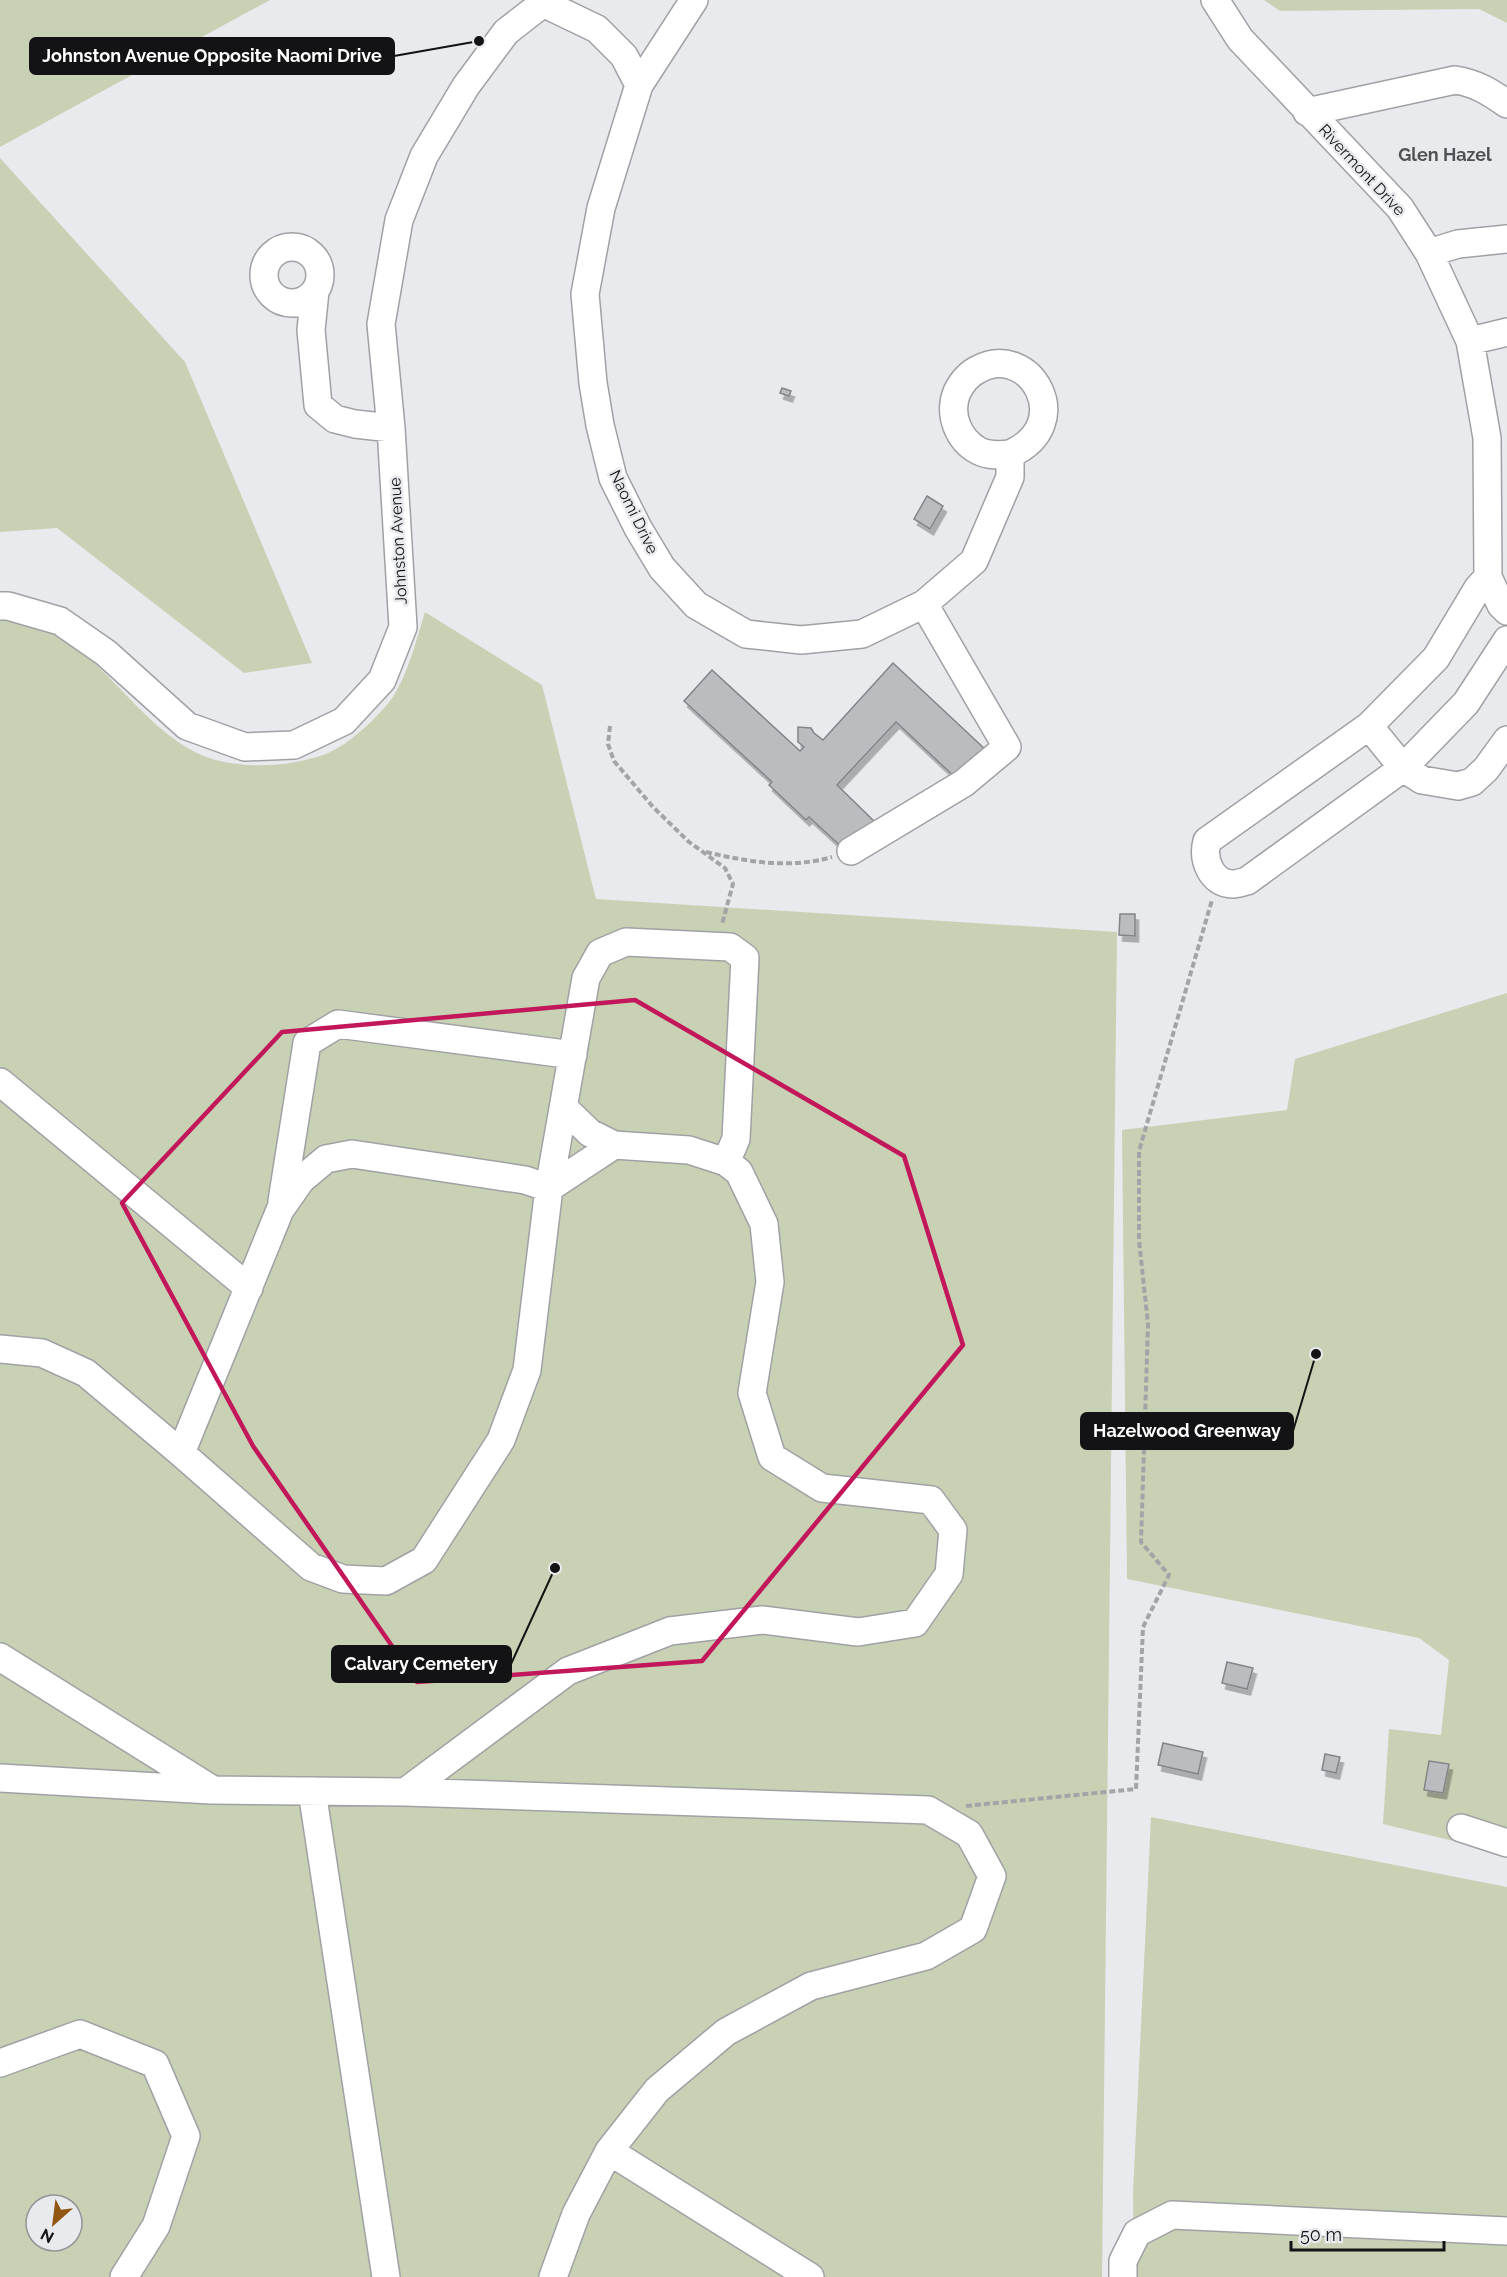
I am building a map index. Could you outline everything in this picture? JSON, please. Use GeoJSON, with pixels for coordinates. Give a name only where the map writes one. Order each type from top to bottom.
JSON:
{"type":"FeatureCollection","features":[{"type":"Feature","properties":{"kind":"street","name":"Naomi Drive"},"geometry":{"type":"LineString","coordinates":[[694,0],[639,85],[601,208],[585,294],[593,383],[600,425],[613,478],[638,528],[662,568],[696,605],[746,634],[801,640],[862,634],[924,604],[974,561],[1010,477],[1011,454]]}},
{"type":"Feature","properties":{"kind":"street","name":"Rivermont Drive"},"geometry":{"type":"LineString","coordinates":[[1215,0],[1240,39],[1400,208],[1429,253],[1470,341],[1487,438],[1497,541],[1488,578]]}},
{"type":"Feature","properties":{"kind":"street"},"geometry":{"type":"LineString","coordinates":[[545,1],[597,29],[624,56],[639,85]]}},
{"type":"Feature","properties":{"kind":"street","name":"Johnston Avenue"},"geometry":{"type":"LineString","coordinates":[[0,606],[8,606],[60,621],[106,653],[187,726],[245,747],[294,745],[344,721],[382,680],[403,627],[391,428],[381,324],[399,220],[424,156],[466,86],[506,32],[545,1]]}},
{"type":"Feature","properties":{"kind":"street"},"geometry":{"type":"LineString","coordinates":[[1307,112],[1455,80],[1478,85],[1507,104]]}},
{"type":"Feature","properties":{"kind":"street"},"geometry":{"type":"LineString","coordinates":[[1429,253],[1458,244],[1507,239]]}},
{"type":"Feature","properties":{"kind":"street"},"geometry":{"type":"LineString","coordinates":[[311,330],[291,303],[274,296],[267,288],[264,279],[268,261],[282,250],[299,248],[308,252],[314,258],[320,274],[315,291],[311,330],[318,405],[335,419],[391,428]]}},
{"type":"Feature","properties":{"kind":"street"},"geometry":{"type":"LineString","coordinates":[[291,303],[309,298],[315,291]]}},
{"type":"Feature","properties":{"kind":"street"},"geometry":{"type":"LineString","coordinates":[[1470,341],[1507,332]]}},
{"type":"Feature","properties":{"kind":"street"},"geometry":{"type":"LineString","coordinates":[[1507,611],[1501,605],[1488,578],[1478,588],[1436,658],[1369,726],[1207,841],[1204,851],[1207,865],[1218,879],[1232,884],[1247,881],[1402,768],[1466,704],[1507,640]]}},
{"type":"Feature","properties":{"kind":"street"},"geometry":{"type":"LineString","coordinates":[[851,851],[964,783],[1006,747],[924,604]]}},
{"type":"Feature","properties":{"kind":"street"},"geometry":{"type":"LineString","coordinates":[[1369,726],[1402,768],[1422,780],[1458,786],[1472,782],[1486,769],[1507,740]]}},
{"type":"Feature","properties":{"kind":"street"},"geometry":{"type":"LineString","coordinates":[[0,1349],[42,1353],[86,1374],[181,1453],[311,1567],[343,1579],[386,1581],[424,1560],[501,1440],[527,1370],[549,1188],[586,978],[600,953],[626,942],[730,947],[745,958],[736,1139],[726,1162]]}},
{"type":"Feature","properties":{"kind":"street"},"geometry":{"type":"LineString","coordinates":[[181,1453],[280,1210],[307,1042],[338,1024],[573,1055]]}},
{"type":"Feature","properties":{"kind":"street"},"geometry":{"type":"LineString","coordinates":[[0,1082],[249,1288]]}},
{"type":"Feature","properties":{"kind":"street"},"geometry":{"type":"LineString","coordinates":[[405,1792],[568,1671],[670,1631],[762,1620],[858,1632],[915,1623],[949,1574],[953,1530],[931,1500],[822,1488],[772,1457],[752,1393],[770,1281],[764,1224],[739,1172],[726,1162],[689,1150],[614,1146],[590,1133],[564,1108]]}},
{"type":"Feature","properties":{"kind":"street"},"geometry":{"type":"LineString","coordinates":[[549,1188],[614,1146]]}},
{"type":"Feature","properties":{"kind":"street"},"geometry":{"type":"LineString","coordinates":[[280,1210],[301,1180],[326,1159],[352,1154],[525,1179],[549,1188]]}},
{"type":"Feature","properties":{"kind":"street"},"geometry":{"type":"LineString","coordinates":[[0,1657],[213,1790]]}},
{"type":"Feature","properties":{"kind":"street"},"geometry":{"type":"LineString","coordinates":[[0,1778],[213,1790],[405,1792],[928,1810],[969,1834],[992,1876],[973,1929],[926,1956],[811,1986],[726,2032],[657,2090],[609,2151],[576,2214],[553,2277]]}},
{"type":"Feature","properties":{"kind":"street"},"geometry":{"type":"LineString","coordinates":[[312,1791],[386,2277]]}},
{"type":"Feature","properties":{"kind":"street"},"geometry":{"type":"LineString","coordinates":[[1461,1828],[1507,1843]]}},
{"type":"Feature","properties":{"kind":"street"},"geometry":{"type":"LineString","coordinates":[[0,2063],[80,2034],[155,2064],[186,2136],[156,2226],[124,2277]]}},
{"type":"Feature","properties":{"kind":"street"},"geometry":{"type":"LineString","coordinates":[[609,2151],[810,2277]]}},
{"type":"Feature","properties":{"kind":"street"},"geometry":{"type":"LineString","coordinates":[[1123,2277],[1123,2262],[1137,2233],[1172,2215],[1507,2230]]}},
{"type":"Feature","properties":{"kind":"path"},"geometry":{"type":"LineString","coordinates":[[610,726],[608,744],[614,761],[652,807],[688,842],[725,868],[733,884],[720,930],[730,947]]}},
{"type":"Feature","properties":{"kind":"path"},"geometry":{"type":"LineString","coordinates":[[703,851],[735,859],[785,864],[810,863],[851,851]]}},
{"type":"Feature","properties":{"kind":"path"},"geometry":{"type":"LineString","coordinates":[[928,1810],[1136,1789],[1143,1627],[1169,1575],[1141,1542],[1148,1324],[1139,1240],[1139,1151],[1218,879]]}},
{"type":"Feature","properties":{"kind":"highlighted area"},"geometry":{"type":"Polygon","coordinates":[[[635,1000],[904,1156],[963,1345],[702,1661],[417,1682],[253,1446],[122,1203],[282,1032],[635,1000]]]}},
{"type":"Feature","properties":{"kind":"green space"},"geometry":{"type":"Polygon","coordinates":[[[0,0],[270,0],[0,147],[0,0]]]}},
{"type":"Feature","properties":{"kind":"green space"},"geometry":{"type":"Polygon","coordinates":[[[1264,0],[1507,0],[1507,23],[1479,9],[1280,11],[1264,0]]]}},
{"type":"Feature","properties":{"kind":"green space"},"geometry":{"type":"Polygon","coordinates":[[[0,158],[185,362],[312,663],[244,673],[57,528],[0,532],[0,158]]]}},
{"type":"Feature","properties":{"kind":"green space"},"geometry":{"type":"Polygon","coordinates":[[[425,612],[542,685],[596,899],[1117,932],[1102,2277],[0,2277],[0,620],[34,627],[65,640],[98,667],[176,741],[210,758],[243,765],[297,762],[337,749],[364,729],[393,697],[408,666],[425,612]]]}},
{"type":"Feature","properties":{"kind":"green space"},"geometry":{"type":"Polygon","coordinates":[[[1507,993],[1507,1854],[1383,1824],[1389,1729],[1441,1735],[1449,1660],[1419,1638],[1127,1579],[1122,1130],[1287,1110],[1295,1059],[1507,993]]]}},
{"type":"Feature","properties":{"kind":"green space"},"geometry":{"type":"Polygon","coordinates":[[[1151,1817],[1507,1887],[1507,2277],[1134,2277],[1133,2193],[1151,1817]]]}},
{"type":"Feature","properties":{"kind":"building"},"geometry":{"type":"Polygon","coordinates":[[[782,388],[791,391],[789,396],[780,393],[782,388]]]}},
{"type":"Feature","properties":{"kind":"building"},"geometry":{"type":"Polygon","coordinates":[[[927,496],[943,506],[930,529],[914,519],[927,496]]]}},
{"type":"Feature","properties":{"kind":"building"},"geometry":{"type":"Polygon","coordinates":[[[893,663],[987,751],[959,781],[896,722],[837,785],[874,821],[846,851],[809,817],[806,820],[769,785],[772,782],[684,701],[712,670],[800,751],[804,747],[798,742],[798,727],[811,728],[823,740],[893,663]]]}},
{"type":"Feature","properties":{"kind":"building"},"geometry":{"type":"Polygon","coordinates":[[[1120,914],[1135,914],[1135,936],[1119,935],[1120,914]]]}},
{"type":"Feature","properties":{"kind":"building"},"geometry":{"type":"Polygon","coordinates":[[[1227,1662],[1253,1668],[1247,1689],[1222,1683],[1227,1662]]]}},
{"type":"Feature","properties":{"kind":"building"},"geometry":{"type":"Polygon","coordinates":[[[1163,1743],[1203,1752],[1198,1774],[1158,1765],[1163,1743]]]}},
{"type":"Feature","properties":{"kind":"building"},"geometry":{"type":"Polygon","coordinates":[[[1325,1754],[1340,1757],[1336,1773],[1322,1770],[1325,1754]]]}},
{"type":"Feature","properties":{"kind":"building"},"geometry":{"type":"Polygon","coordinates":[[[1429,1761],[1449,1764],[1443,1793],[1424,1790],[1429,1761]]]}},
{"type":"Feature","properties":{"kind":"place","name":"Johnston Avenue Opposite Naomi Drive"},"geometry":{"type":"Point","coordinates":[479,41]}},
{"type":"Feature","properties":{"kind":"place","name":"Hazelwood Greenway"},"geometry":{"type":"Point","coordinates":[1316,1354]}},
{"type":"Feature","properties":{"kind":"place","name":"Calvary Cemetery"},"geometry":{"type":"Point","coordinates":[555,1568]}},
{"type":"Feature","properties":{"kind":"district","name":"Glen Hazel"},"geometry":{"type":"Point","coordinates":[1445,154]}}]}
